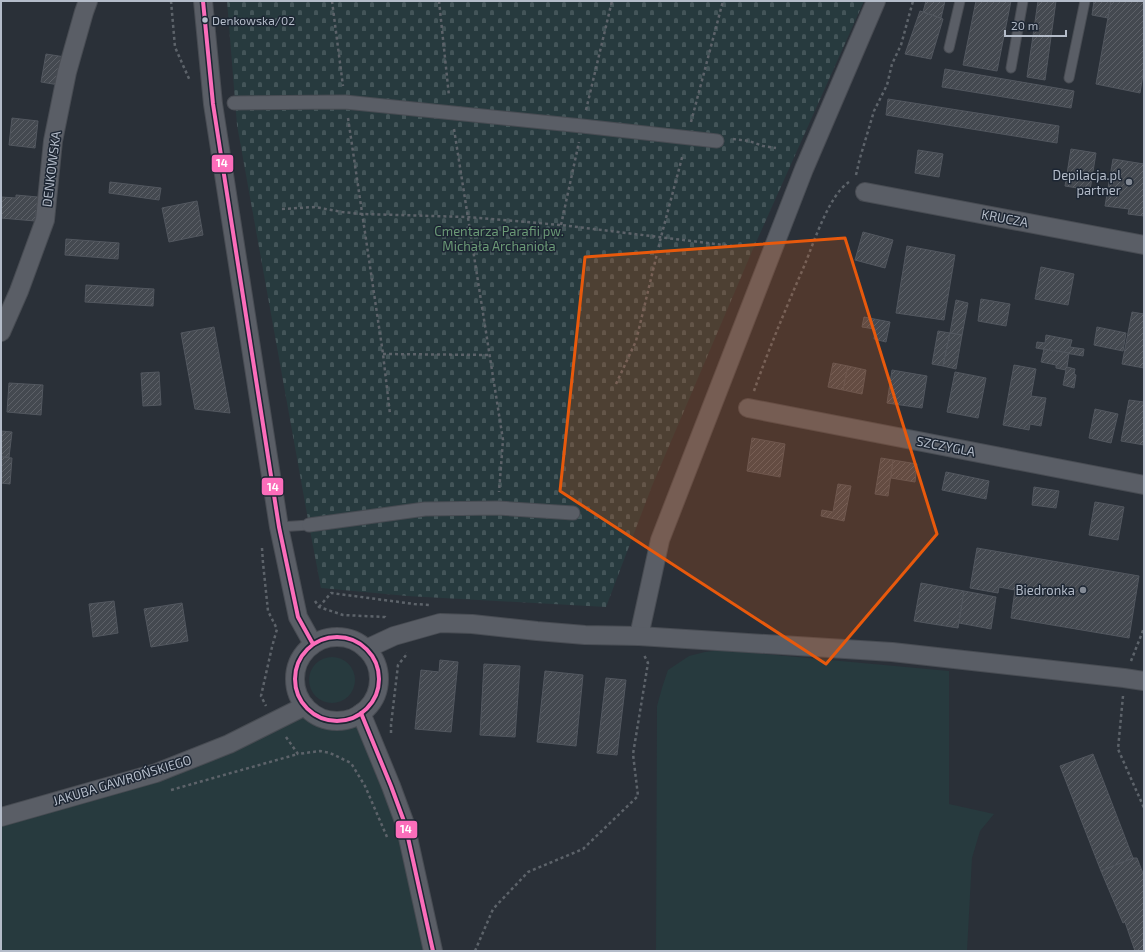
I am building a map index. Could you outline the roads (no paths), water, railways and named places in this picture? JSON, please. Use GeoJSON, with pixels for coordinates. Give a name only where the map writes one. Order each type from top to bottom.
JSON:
{"type":"FeatureCollection","features":[{"type":"Feature","properties":{"kind":"street","name":"DENKOWSKA"},"geometry":{"type":"LineString","coordinates":[[1,332],[19,291],[44,220],[53,141],[67,72],[88,1]]}},
{"type":"Feature","properties":{"kind":"street"},"geometry":{"type":"LineString","coordinates":[[203,1],[213,104],[279,527],[298,618],[313,644]]}},
{"type":"Feature","properties":{"kind":"street"},"geometry":{"type":"LineString","coordinates":[[639,636],[660,540],[804,169],[876,1]]}},
{"type":"Feature","properties":{"kind":"street"},"geometry":{"type":"LineString","coordinates":[[234,103],[345,102],[717,141]]}},
{"type":"Feature","properties":{"kind":"street","name":"KRUCZA"},"geometry":{"type":"LineString","coordinates":[[865,192],[1144,245]]}},
{"type":"Feature","properties":{"kind":"street","name":"SZCZYGLA"},"geometry":{"type":"LineString","coordinates":[[748,408],[1144,485]]}},
{"type":"Feature","properties":{"kind":"street"},"geometry":{"type":"LineString","coordinates":[[309,525],[425,508],[498,508],[572,513]]}},
{"type":"Feature","properties":{"kind":"street"},"geometry":{"type":"LineString","coordinates":[[366,649],[394,636],[440,623],[472,624],[585,635],[639,636],[892,652],[1124,683],[1144,681]]}},
{"type":"Feature","properties":{"kind":"street"},"geometry":{"type":"LineString","coordinates":[[340,637],[355,641],[366,649],[375,661],[378,675],[377,690],[371,703],[361,713],[348,719],[333,721],[319,717],[305,706],[299,697],[295,682],[296,668],[302,655],[313,644],[326,638],[340,637]]}},
{"type":"Feature","properties":{"kind":"street","name":"JAKUBA GAWROŃSKIEGO"},"geometry":{"type":"LineString","coordinates":[[1,817],[156,773],[229,744],[305,706]]}},
{"type":"Feature","properties":{"kind":"street"},"geometry":{"type":"LineString","coordinates":[[361,713],[405,824],[432,951]]}},
{"type":"Feature","properties":{"kind":"lane"},"geometry":{"type":"LineString","coordinates":[[949,48],[960,1]]}},
{"type":"Feature","properties":{"kind":"lane"},"geometry":{"type":"LineString","coordinates":[[1011,68],[1023,1]]}},
{"type":"Feature","properties":{"kind":"lane"},"geometry":{"type":"LineString","coordinates":[[1070,78],[1085,1]]}},
{"type":"Feature","properties":{"kind":"lane"},"geometry":{"type":"LineString","coordinates":[[279,527],[309,525]]}},
{"type":"Feature","properties":{"kind":"place","name":"Denkowska/02"},"geometry":{"type":"Point","coordinates":[205,20]}},
{"type":"Feature","properties":{"kind":"place","name":"Depilacja.pl partner"},"geometry":{"type":"Point","coordinates":[1129,182]}},
{"type":"Feature","properties":{"kind":"place","name":"Biedronka"},"geometry":{"type":"Point","coordinates":[1083,590]}},
{"type":"Feature","properties":{"kind":"park label","name":"Cmentarza Parafii pw. Michała Archanioła"},"geometry":{"type":"Point","coordinates":[499,238]}}]}
